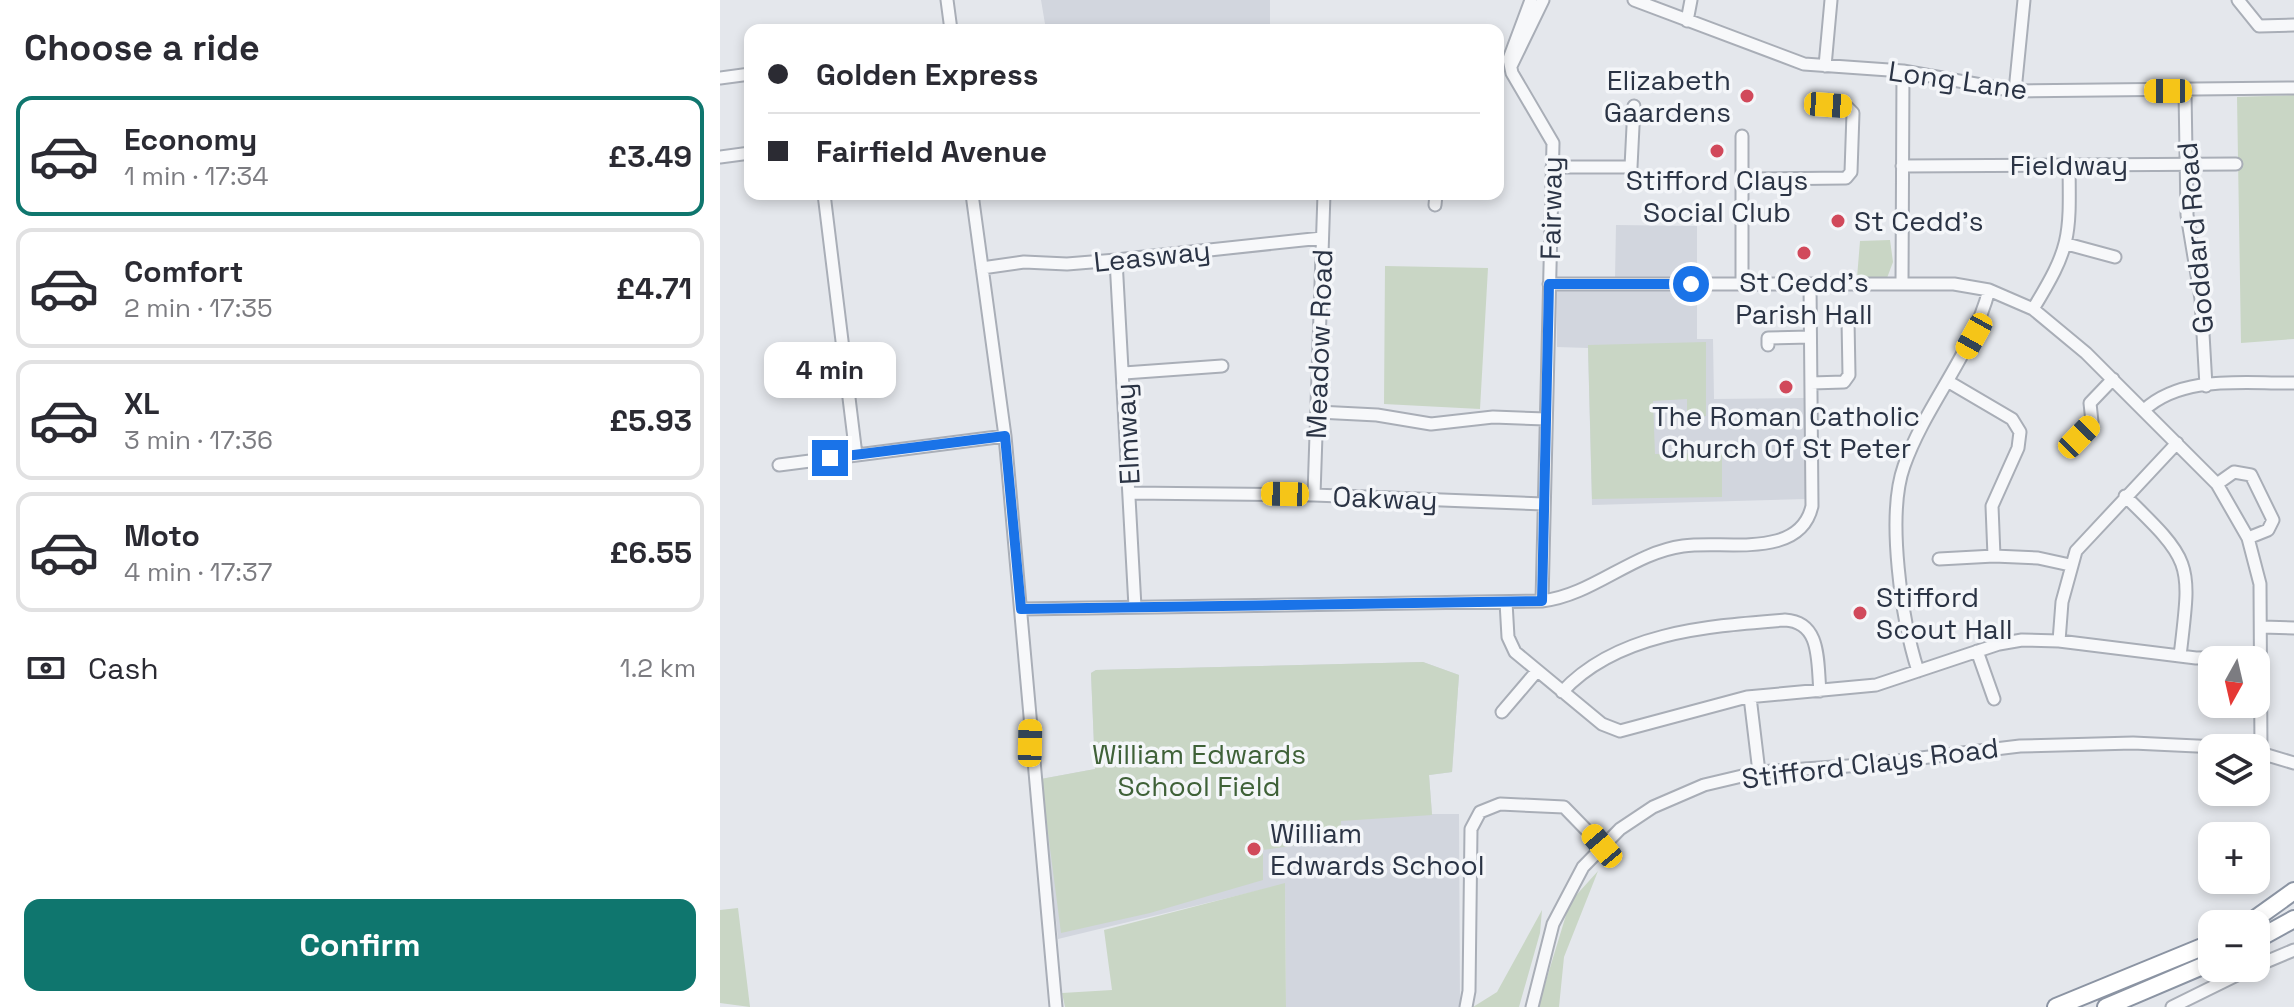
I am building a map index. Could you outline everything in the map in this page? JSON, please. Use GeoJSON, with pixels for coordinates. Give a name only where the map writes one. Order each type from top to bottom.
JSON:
{"type":"FeatureCollection","features":[{"type":"Feature","properties":{"kind":"highway"},"geometry":{"type":"LineString","coordinates":[[2269,910],[2294,891]]}},
{"type":"Feature","properties":{"kind":"highway"},"geometry":{"type":"LineString","coordinates":[[2270,913],[2294,900]]}},
{"type":"Feature","properties":{"kind":"highway"},"geometry":{"type":"LineString","coordinates":[[2270,933],[2294,921]]}},
{"type":"Feature","properties":{"kind":"highway"},"geometry":{"type":"LineString","coordinates":[[2056,1007],[2198,949]]}},
{"type":"Feature","properties":{"kind":"highway"},"geometry":{"type":"LineString","coordinates":[[2106,1007],[2198,968]]}},
{"type":"Feature","properties":{"kind":"street"},"geometry":{"type":"LineString","coordinates":[[947,0],[950,24]]}},
{"type":"Feature","properties":{"kind":"street"},"geometry":{"type":"LineString","coordinates":[[1504,67],[1531,0]]}},
{"type":"Feature","properties":{"kind":"street"},"geometry":{"type":"LineString","coordinates":[[1504,67],[1543,0]]}},
{"type":"Feature","properties":{"kind":"street","name":"Long Lane"},"geometry":{"type":"LineString","coordinates":[[1634,0],[1777,56],[1825,66],[1903,71],[2015,91],[2294,88]]}},
{"type":"Feature","properties":{"kind":"street"},"geometry":{"type":"LineString","coordinates":[[1687,21],[1691,0]]}},
{"type":"Feature","properties":{"kind":"street"},"geometry":{"type":"LineString","coordinates":[[1825,66],[1831,0]]}},
{"type":"Feature","properties":{"kind":"street"},"geometry":{"type":"LineString","coordinates":[[2015,91],[2024,0]]}},
{"type":"Feature","properties":{"kind":"street"},"geometry":{"type":"LineString","coordinates":[[2238,0],[2259,26],[2294,25]]}},
{"type":"Feature","properties":{"kind":"street","name":"Fairway"},"geometry":{"type":"LineString","coordinates":[[1504,67],[1553,143],[1542,601]]}},
{"type":"Feature","properties":{"kind":"street"},"geometry":{"type":"LineString","coordinates":[[1902,283],[1903,71]]}},
{"type":"Feature","properties":{"kind":"street"},"geometry":{"type":"LineString","coordinates":[[720,78],[744,75]]}},
{"type":"Feature","properties":{"kind":"street","name":"Goddard Road"},"geometry":{"type":"LineString","coordinates":[[2185,91],[2188,230],[2201,299],[2206,386]]}},
{"type":"Feature","properties":{"kind":"street"},"geometry":{"type":"LineString","coordinates":[[1742,179],[1846,178],[1851,172],[1853,113],[1847,107],[1828,105]]}},
{"type":"Feature","properties":{"kind":"street"},"geometry":{"type":"LineString","coordinates":[[1552,167],[1631,167],[1634,106]]}},
{"type":"Feature","properties":{"kind":"street"},"geometry":{"type":"LineString","coordinates":[[1742,136],[1742,284]]}},
{"type":"Feature","properties":{"kind":"street"},"geometry":{"type":"LineString","coordinates":[[720,157],[744,154]]}},
{"type":"Feature","properties":{"kind":"street","name":"Fieldway"},"geometry":{"type":"LineString","coordinates":[[1902,166],[2236,164]]}},
{"type":"Feature","properties":{"kind":"street"},"geometry":{"type":"LineString","coordinates":[[2033,309],[2067,244],[2069,165]]}},
{"type":"Feature","properties":{"kind":"street"},"geometry":{"type":"LineString","coordinates":[[825,200],[856,455]]}},
{"type":"Feature","properties":{"kind":"street"},"geometry":{"type":"LineString","coordinates":[[973,200],[1005,436],[1056,1007]]}},
{"type":"Feature","properties":{"kind":"street","name":"Meadow Road"},"geometry":{"type":"LineString","coordinates":[[1314,495],[1324,200]]}},
{"type":"Feature","properties":{"kind":"street","name":"Leasway"},"geometry":{"type":"LineString","coordinates":[[982,268],[1024,262],[1067,264],[1116,260],[1322,238]]}},
{"type":"Feature","properties":{"kind":"street"},"geometry":{"type":"LineString","coordinates":[[2067,244],[2115,257]]}},
{"type":"Feature","properties":{"kind":"street","name":"Elmway"},"geometry":{"type":"LineString","coordinates":[[1116,260],[1135,607]]}},
{"type":"Feature","properties":{"kind":"street"},"geometry":{"type":"LineString","coordinates":[[1549,284],[1954,284],[1989,290],[2033,309],[2113,379],[2217,484],[2248,538],[2260,584],[2261,646]]}},
{"type":"Feature","properties":{"kind":"street"},"geometry":{"type":"LineString","coordinates":[[1021,609],[1542,601],[1570,595],[1668,549],[1774,542],[1798,532],[1808,518],[1812,502],[1810,284]]}},
{"type":"Feature","properties":{"kind":"street"},"geometry":{"type":"LineString","coordinates":[[1918,671],[1903,617],[1900,483],[1909,455],[1974,336],[1989,290]]}},
{"type":"Feature","properties":{"kind":"street"},"geometry":{"type":"LineString","coordinates":[[1811,383],[1844,382],[1849,375],[1848,320]]}},
{"type":"Feature","properties":{"kind":"street"},"geometry":{"type":"LineString","coordinates":[[1768,345],[1768,338],[1810,337]]}},
{"type":"Feature","properties":{"kind":"street"},"geometry":{"type":"LineString","coordinates":[[1124,373],[1222,366]]}},
{"type":"Feature","properties":{"kind":"street"},"geometry":{"type":"LineString","coordinates":[[2079,437],[2092,422],[2090,403],[2113,379]]}},
{"type":"Feature","properties":{"kind":"street"},"geometry":{"type":"LineString","coordinates":[[1949,382],[2012,419],[2020,432],[2018,448],[1992,506],[1994,556]]}},
{"type":"Feature","properties":{"kind":"street"},"geometry":{"type":"LineString","coordinates":[[2144,410],[2175,389],[2294,383]]}},
{"type":"Feature","properties":{"kind":"street"},"geometry":{"type":"LineString","coordinates":[[1318,412],[1377,415],[1431,424],[1493,417],[1546,419]]}},
{"type":"Feature","properties":{"kind":"street"},"geometry":{"type":"LineString","coordinates":[[779,465],[1005,436]]}},
{"type":"Feature","properties":{"kind":"street"},"geometry":{"type":"LineString","coordinates":[[2059,641],[2070,565],[2086,538],[2177,443]]}},
{"type":"Feature","properties":{"kind":"street"},"geometry":{"type":"LineString","coordinates":[[2217,484],[2234,472],[2251,475],[2273,520],[2268,530],[2248,538]]}},
{"type":"Feature","properties":{"kind":"street","name":"Oakway"},"geometry":{"type":"LineString","coordinates":[[1130,493],[1314,495],[1544,504]]}},
{"type":"Feature","properties":{"kind":"street"},"geometry":{"type":"LineString","coordinates":[[2125,496],[2168,538],[2184,567],[2187,592],[2180,656]]}},
{"type":"Feature","properties":{"kind":"street"},"geometry":{"type":"LineString","coordinates":[[1939,559],[2027,556],[2070,565]]}},
{"type":"Feature","properties":{"kind":"street"},"geometry":{"type":"LineString","coordinates":[[1506,602],[1510,644],[1537,671],[1602,724],[1620,731],[1715,703],[1876,685],[1977,651],[2022,640],[2059,641],[2198,656]]}},
{"type":"Feature","properties":{"kind":"street"},"geometry":{"type":"LineString","coordinates":[[1562,692],[1585,670],[1670,634],[1712,626],[1785,620],[1799,622],[1812,636],[1820,691]]}},
{"type":"Feature","properties":{"kind":"street"},"geometry":{"type":"LineString","coordinates":[[2262,627],[2294,628]]}},
{"type":"Feature","properties":{"kind":"street"},"geometry":{"type":"LineString","coordinates":[[1977,651],[1994,699]]}},
{"type":"Feature","properties":{"kind":"street"},"geometry":{"type":"LineString","coordinates":[[1502,712],[1537,671]]}},
{"type":"Feature","properties":{"kind":"street"},"geometry":{"type":"LineString","coordinates":[[1750,697],[1759,772]]}},
{"type":"Feature","properties":{"kind":"street","name":"Stifford Clays Road"},"geometry":{"type":"LineString","coordinates":[[1532,1007],[1553,924],[1568,889],[1602,846],[1653,807],[1704,785],[1759,772],[1906,761],[2020,746],[2133,743],[2198,746]]}},
{"type":"Feature","properties":{"kind":"street"},"geometry":{"type":"LineString","coordinates":[[2270,756],[2294,763]]}},
{"type":"Feature","properties":{"kind":"street"},"geometry":{"type":"LineString","coordinates":[[1466,1007],[1469,991],[1471,829],[1480,812],[1500,804],[1564,807],[1602,846]]}},
{"type":"Feature","properties":{"kind":"street"},"geometry":{"type":"LineString","coordinates":[[2270,960],[2294,950]]}},
{"type":"Feature","properties":{"kind":"street"},"geometry":{"type":"LineString","coordinates":[[2172,1007],[2223,982]]}},
{"type":"Feature","properties":{"kind":"shaded area"},"geometry":{"type":"Polygon","coordinates":[[[1041,0],[1270,0],[1270,24],[1045,24],[1041,0]]]}},
{"type":"Feature","properties":{"kind":"shaded area"},"geometry":{"type":"Polygon","coordinates":[[[1616,225],[1697,226],[1697,339],[1713,339],[1714,399],[1805,398],[1806,499],[1592,505],[1588,348],[1557,347],[1556,280],[1615,279],[1616,225]]]}},
{"type":"Feature","properties":{"kind":"shaded area","name":"William Edwards School Field"},"geometry":{"type":"Polygon","coordinates":[[[1423,662],[1459,675],[1452,772],[1429,775],[1432,814],[1459,814],[1460,1007],[1286,1007],[1285,884],[1058,939],[1041,779],[1095,769],[1091,673],[1096,670],[1423,662]]]}},
{"type":"Feature","properties":{"kind":"green space"},"geometry":{"type":"Polygon","coordinates":[[[2294,95],[2294,339],[2241,343],[2237,97],[2294,95]]]}},
{"type":"Feature","properties":{"kind":"green space"},"geometry":{"type":"Polygon","coordinates":[[[1890,240],[1893,262],[1887,278],[1857,278],[1860,241],[1890,240]]]}},
{"type":"Feature","properties":{"kind":"green space"},"geometry":{"type":"Polygon","coordinates":[[[1385,266],[1488,268],[1480,409],[1384,404],[1385,266]]]}},
{"type":"Feature","properties":{"kind":"green space"},"geometry":{"type":"Polygon","coordinates":[[[1706,342],[1706,416],[1687,417],[1687,399],[1653,401],[1655,454],[1722,453],[1722,497],[1592,499],[1588,345],[1706,342]]]}},
{"type":"Feature","properties":{"kind":"green space","name":"William Edwards School Field"},"geometry":{"type":"Polygon","coordinates":[[[1423,662],[1459,675],[1452,772],[1429,775],[1432,815],[1341,821],[1340,839],[1263,850],[1263,880],[1150,913],[1061,933],[1041,779],[1095,769],[1091,673],[1096,670],[1423,662]]]}},
{"type":"Feature","properties":{"kind":"green space"},"geometry":{"type":"Polygon","coordinates":[[[1598,871],[1564,957],[1559,1007],[1538,1007],[1570,902],[1598,871]]]}},
{"type":"Feature","properties":{"kind":"green space"},"geometry":{"type":"Polygon","coordinates":[[[1285,883],[1286,1007],[1065,1007],[1062,993],[1112,990],[1104,930],[1285,883]]]}},
{"type":"Feature","properties":{"kind":"green space"},"geometry":{"type":"Polygon","coordinates":[[[738,908],[750,1007],[720,1003],[720,910],[738,908]]]}},
{"type":"Feature","properties":{"kind":"green space"},"geometry":{"type":"Polygon","coordinates":[[[1542,910],[1540,933],[1519,1007],[1473,1007],[1497,992],[1542,910]]]}},
{"type":"Feature","properties":{"kind":"place","name":"Elizabeth Gaardens"},"geometry":{"type":"Point","coordinates":[1747,96]}},
{"type":"Feature","properties":{"kind":"place","name":"Stifford Clays Social Club"},"geometry":{"type":"Point","coordinates":[1717,151]}},
{"type":"Feature","properties":{"kind":"place","name":"St Cedd's"},"geometry":{"type":"Point","coordinates":[1838,221]}},
{"type":"Feature","properties":{"kind":"place","name":"St Cedd's Parish Hall"},"geometry":{"type":"Point","coordinates":[1804,253]}},
{"type":"Feature","properties":{"kind":"place","name":"The Roman Catholic Church Of St Peter"},"geometry":{"type":"Point","coordinates":[1786,387]}},
{"type":"Feature","properties":{"kind":"place","name":"Stifford Scout Hall"},"geometry":{"type":"Point","coordinates":[1860,613]}},
{"type":"Feature","properties":{"kind":"place","name":"William Edwards School"},"geometry":{"type":"Point","coordinates":[1254,849]}},
{"type":"Feature","properties":{"kind":"route"},"geometry":{"type":"LineString","coordinates":[[830,458],[1005,436],[1021,609],[1542,601],[1549,284],[1691,284]]}}]}
